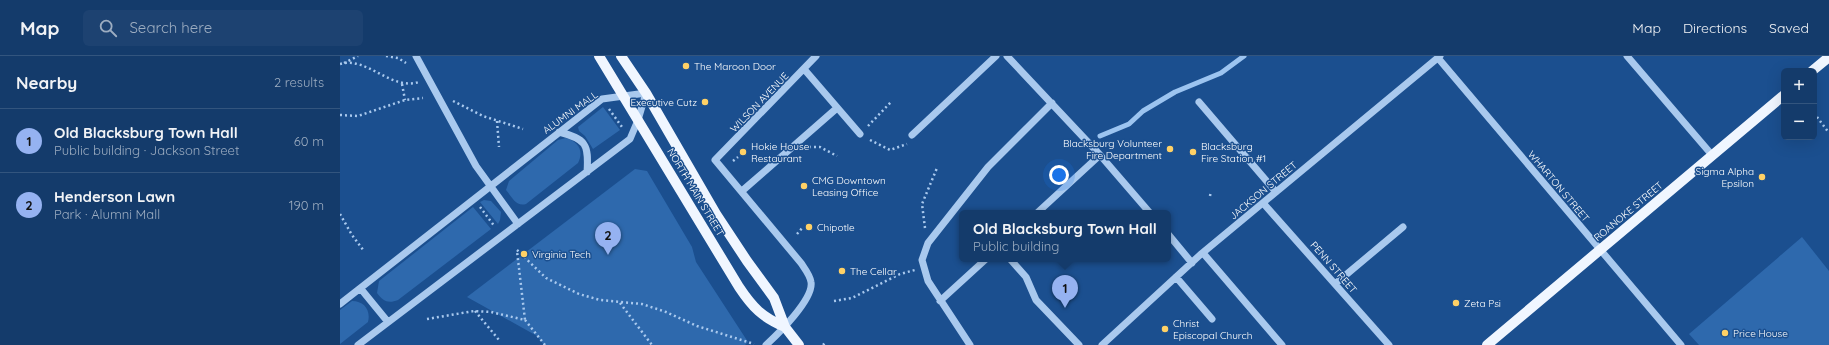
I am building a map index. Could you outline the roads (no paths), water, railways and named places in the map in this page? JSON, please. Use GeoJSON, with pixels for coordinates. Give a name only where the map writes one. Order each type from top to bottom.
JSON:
{"type":"FeatureCollection","features":[{"type":"Feature","properties":{"kind":"main road","name":"NORTH MAIN STREET"},"geometry":{"type":"LineString","coordinates":[[599,56],[752,307],[768,320],[785,327]]}},
{"type":"Feature","properties":{"kind":"main road","name":"NORTH MAIN STREET"},"geometry":{"type":"LineString","coordinates":[[621,56],[646,93],[716,214],[774,298],[785,327],[799,345]]}},
{"type":"Feature","properties":{"kind":"main road"},"geometry":{"type":"LineString","coordinates":[[1816,68],[1829,57]]}},
{"type":"Feature","properties":{"kind":"main road","name":"ROANOKE STREET"},"geometry":{"type":"LineString","coordinates":[[1487,345],[1781,98]]}},
{"type":"Feature","properties":{"kind":"street"},"geometry":{"type":"LineString","coordinates":[[416,56],[476,166],[518,224]]}},
{"type":"Feature","properties":{"kind":"street","name":"WILSON AVENUE"},"geometry":{"type":"LineString","coordinates":[[742,191],[715,160],[816,56]]}},
{"type":"Feature","properties":{"kind":"street"},"geometry":{"type":"LineString","coordinates":[[912,139],[996,56]]}},
{"type":"Feature","properties":{"kind":"street"},"geometry":{"type":"LineString","coordinates":[[1007,56],[1100,155],[1147,210]]}},
{"type":"Feature","properties":{"kind":"street"},"geometry":{"type":"LineString","coordinates":[[1627,56],[1712,155]]}},
{"type":"Feature","properties":{"kind":"street","name":"JACKSON STREET"},"geometry":{"type":"LineString","coordinates":[[1102,345],[1203,253],[1439,57]]}},
{"type":"Feature","properties":{"kind":"street","name":"WHARTON STREET"},"geometry":{"type":"LineString","coordinates":[[1439,57],[1681,345]]}},
{"type":"Feature","properties":{"kind":"street"},"geometry":{"type":"LineString","coordinates":[[804,69],[860,134]]}},
{"type":"Feature","properties":{"kind":"street"},"geometry":{"type":"LineString","coordinates":[[358,345],[630,139],[638,120],[646,93]]}},
{"type":"Feature","properties":{"kind":"street","name":"ALUMNI MALL"},"geometry":{"type":"LineString","coordinates":[[340,304],[602,99],[646,93]]}},
{"type":"Feature","properties":{"kind":"street"},"geometry":{"type":"LineString","coordinates":[[1199,102],[1276,192]]}},
{"type":"Feature","properties":{"kind":"street"},"geometry":{"type":"LineString","coordinates":[[970,345],[928,281],[922,260],[928,243],[988,167],[1052,103]]}},
{"type":"Feature","properties":{"kind":"street"},"geometry":{"type":"LineString","coordinates":[[766,345],[785,327],[811,291],[811,282],[801,263],[742,191],[837,108]]}},
{"type":"Feature","properties":{"kind":"street"},"geometry":{"type":"LineString","coordinates":[[559,132],[581,140],[586,146],[588,154],[587,172]]}},
{"type":"Feature","properties":{"kind":"street"},"geometry":{"type":"LineString","coordinates":[[1040,210],[1100,155]]}},
{"type":"Feature","properties":{"kind":"street","name":"PENN STREET"},"geometry":{"type":"LineString","coordinates":[[1263,203],[1388,345]]}},
{"type":"Feature","properties":{"kind":"street"},"geometry":{"type":"LineString","coordinates":[[1335,284],[1403,227]]}},
{"type":"Feature","properties":{"kind":"street"},"geometry":{"type":"LineString","coordinates":[[1171,238],[1192,263]]}},
{"type":"Feature","properties":{"kind":"street"},"geometry":{"type":"LineString","coordinates":[[1203,253],[1282,345]]}},
{"type":"Feature","properties":{"kind":"street"},"geometry":{"type":"LineString","coordinates":[[940,301],[983,262]]}},
{"type":"Feature","properties":{"kind":"street"},"geometry":{"type":"LineString","coordinates":[[1013,262],[1026,277],[1036,300],[1079,345]]}},
{"type":"Feature","properties":{"kind":"street"},"geometry":{"type":"LineString","coordinates":[[1176,277],[1212,319]]}},
{"type":"Feature","properties":{"kind":"street"},"geometry":{"type":"LineString","coordinates":[[361,289],[388,322]]}},
{"type":"Feature","properties":{"kind":"waterway"},"geometry":{"type":"LineString","coordinates":[[1100,136],[1129,124],[1143,111],[1175,92],[1221,73],[1244,56]]}},
{"type":"Feature","properties":{"kind":"place","name":"The Maroon Door"},"geometry":{"type":"Point","coordinates":[686,66]}},
{"type":"Feature","properties":{"kind":"place","name":"Executive Cutz"},"geometry":{"type":"Point","coordinates":[705,102]}},
{"type":"Feature","properties":{"kind":"place","name":"Blacksburg Volunteer Fire Department"},"geometry":{"type":"Point","coordinates":[1170,149]}},
{"type":"Feature","properties":{"kind":"place","name":"Hokie House Restaurant"},"geometry":{"type":"Point","coordinates":[743,152]}},
{"type":"Feature","properties":{"kind":"place","name":"Blacksburg Fire Station #1"},"geometry":{"type":"Point","coordinates":[1193,152]}},
{"type":"Feature","properties":{"kind":"place","name":"Sigma Alpha Epsilon"},"geometry":{"type":"Point","coordinates":[1762,177]}},
{"type":"Feature","properties":{"kind":"place","name":"CMG Downtown Leasing Office"},"geometry":{"type":"Point","coordinates":[804,186]}},
{"type":"Feature","properties":{"kind":"place","name":"Chipotle"},"geometry":{"type":"Point","coordinates":[809,227]}},
{"type":"Feature","properties":{"kind":"place","name":"Virginia Tech"},"geometry":{"type":"Point","coordinates":[524,254]}},
{"type":"Feature","properties":{"kind":"place","name":"Henderson Lawn"},"geometry":{"type":"Point","coordinates":[608,255]}},
{"type":"Feature","properties":{"kind":"place","name":"The Cellar"},"geometry":{"type":"Point","coordinates":[842,271]}},
{"type":"Feature","properties":{"kind":"place","name":"Zeta Psi"},"geometry":{"type":"Point","coordinates":[1456,303]}},
{"type":"Feature","properties":{"kind":"place","name":"Old Blacksburg Town Hall"},"geometry":{"type":"Point","coordinates":[1065,308]}},
{"type":"Feature","properties":{"kind":"place","name":"Christ Episcopal Church"},"geometry":{"type":"Point","coordinates":[1165,329]}},
{"type":"Feature","properties":{"kind":"place","name":"Price House"},"geometry":{"type":"Point","coordinates":[1725,333]}}]}
